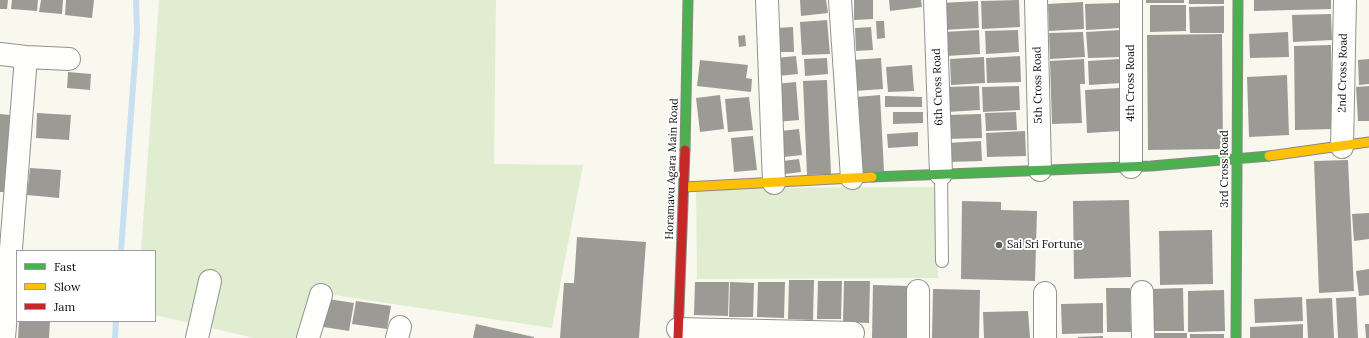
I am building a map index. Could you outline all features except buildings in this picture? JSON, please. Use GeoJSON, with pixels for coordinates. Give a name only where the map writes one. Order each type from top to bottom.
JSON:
{"type":"FeatureCollection","features":[{"type":"Feature","properties":{"kind":"street","name":"Horamavu Agara Main Road"},"geometry":{"type":"LineString","coordinates":[[678,333],[684,187],[688,0]]}},
{"type":"Feature","properties":{"kind":"street"},"geometry":{"type":"LineString","coordinates":[[767,0],[774,183]]}},
{"type":"Feature","properties":{"kind":"street"},"geometry":{"type":"LineString","coordinates":[[840,0],[852,178]]}},
{"type":"Feature","properties":{"kind":"street","name":"6th Cross Road"},"geometry":{"type":"LineString","coordinates":[[935,0],[941,174]]}},
{"type":"Feature","properties":{"kind":"street","name":"5th Cross Road"},"geometry":{"type":"LineString","coordinates":[[1036,0],[1040,170]]}},
{"type":"Feature","properties":{"kind":"street","name":"4th Cross Road"},"geometry":{"type":"LineString","coordinates":[[1131,0],[1131,166]]}},
{"type":"Feature","properties":{"kind":"street","name":"3rd Cross Road"},"geometry":{"type":"LineString","coordinates":[[1236,338],[1238,0]]}},
{"type":"Feature","properties":{"kind":"street","name":"2nd Cross Road"},"geometry":{"type":"LineString","coordinates":[[1342,147],[1345,0]]}},
{"type":"Feature","properties":{"kind":"street"},"geometry":{"type":"LineString","coordinates":[[0,54],[69,59]]}},
{"type":"Feature","properties":{"kind":"street"},"geometry":{"type":"LineString","coordinates":[[4,338],[26,57]]}},
{"type":"Feature","properties":{"kind":"street"},"geometry":{"type":"LineString","coordinates":[[684,187],[1131,166],[1237,159],[1342,147],[1369,142]]}},
{"type":"Feature","properties":{"kind":"street"},"geometry":{"type":"LineString","coordinates":[[197,338],[210,281]]}},
{"type":"Feature","properties":{"kind":"street"},"geometry":{"type":"LineString","coordinates":[[918,291],[918,338]]}},
{"type":"Feature","properties":{"kind":"street"},"geometry":{"type":"LineString","coordinates":[[1142,292],[1143,338]]}},
{"type":"Feature","properties":{"kind":"street"},"geometry":{"type":"LineString","coordinates":[[1045,293],[1045,338]]}},
{"type":"Feature","properties":{"kind":"street"},"geometry":{"type":"LineString","coordinates":[[308,338],[321,295]]}},
{"type":"Feature","properties":{"kind":"street"},"geometry":{"type":"LineString","coordinates":[[678,333],[853,333]]}},
{"type":"Feature","properties":{"kind":"lane"},"geometry":{"type":"LineString","coordinates":[[941,174],[942,261]]}},
{"type":"Feature","properties":{"kind":"green space"},"geometry":{"type":"Polygon","coordinates":[[[159,0],[496,0],[494,164],[583,165],[552,328],[314,292],[296,338],[254,338],[156,315],[156,250],[141,250],[159,0]]]}},
{"type":"Feature","properties":{"kind":"green space"},"geometry":{"type":"Polygon","coordinates":[[[937,187],[938,278],[697,279],[696,188],[937,187]]]}},
{"type":"Feature","properties":{"kind":"waterway"},"geometry":{"type":"LineString","coordinates":[[121,250],[137,32],[136,0]]}},
{"type":"Feature","properties":{"kind":"waterway"},"geometry":{"type":"LineString","coordinates":[[115,338],[116,322]]}},
{"type":"Feature","properties":{"kind":"traffic: fast"},"geometry":{"type":"LineString","coordinates":[[685,150],[688,0]]}},
{"type":"Feature","properties":{"kind":"traffic: fast"},"geometry":{"type":"LineString","coordinates":[[1236,338],[1238,0]]}},
{"type":"Feature","properties":{"kind":"traffic: fast"},"geometry":{"type":"LineString","coordinates":[[872,177],[1151,166],[1269,156]]}},
{"type":"Feature","properties":{"kind":"traffic: slow"},"geometry":{"type":"LineString","coordinates":[[1269,156],[1369,142]]}},
{"type":"Feature","properties":{"kind":"traffic: slow"},"geometry":{"type":"LineString","coordinates":[[684,187],[872,177]]}},
{"type":"Feature","properties":{"kind":"traffic: jam"},"geometry":{"type":"LineString","coordinates":[[678,338],[685,150]]}},
{"type":"Feature","properties":{"kind":"place","name":"Sai Sri Fortune"},"geometry":{"type":"Point","coordinates":[999,245]}}]}
